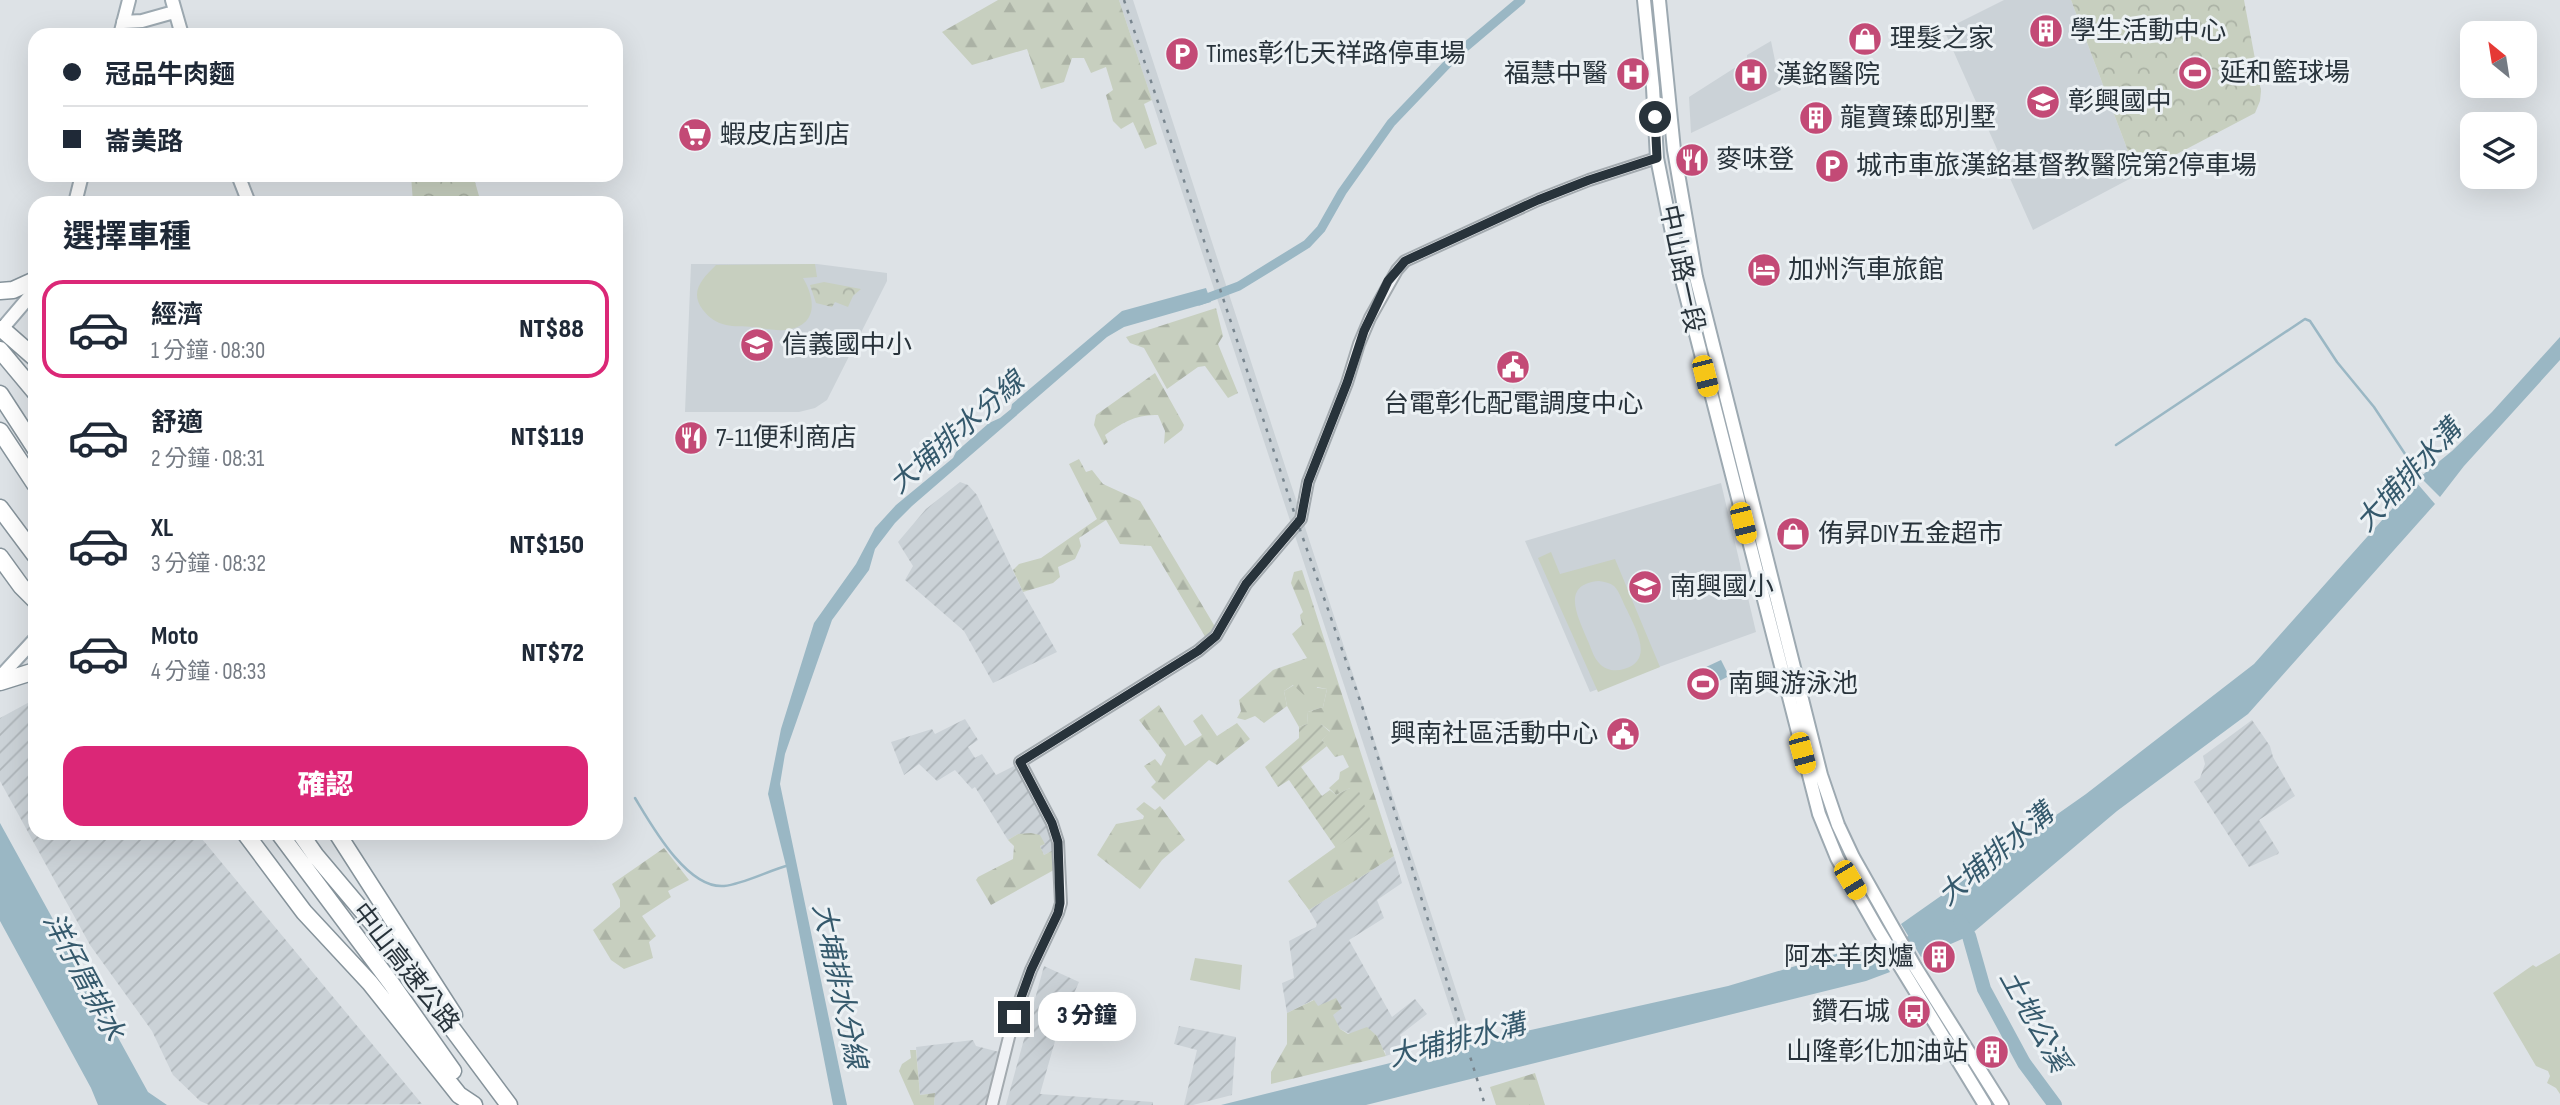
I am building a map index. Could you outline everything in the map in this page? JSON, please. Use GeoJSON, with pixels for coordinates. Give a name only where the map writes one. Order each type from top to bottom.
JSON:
{"type":"FeatureCollection","features":[{"type":"Feature","properties":{"kind":"highway"},"geometry":{"type":"LineString","coordinates":[[0,291],[13,290],[28,283]]}},
{"type":"Feature","properties":{"kind":"highway"},"geometry":{"type":"LineString","coordinates":[[1,330],[28,352]]}},
{"type":"Feature","properties":{"kind":"highway"},"geometry":{"type":"LineString","coordinates":[[4,354],[28,383]]}},
{"type":"Feature","properties":{"kind":"highway"},"geometry":{"type":"LineString","coordinates":[[0,394],[28,437]]}},
{"type":"Feature","properties":{"kind":"highway"},"geometry":{"type":"LineString","coordinates":[[0,432],[28,474]]}},
{"type":"Feature","properties":{"kind":"highway"},"geometry":{"type":"LineString","coordinates":[[0,508],[28,546]]}},
{"type":"Feature","properties":{"kind":"highway"},"geometry":{"type":"LineString","coordinates":[[0,557],[28,591]]}},
{"type":"Feature","properties":{"kind":"highway"},"geometry":{"type":"LineString","coordinates":[[0,679],[28,673]]}},
{"type":"Feature","properties":{"kind":"highway"},"geometry":{"type":"LineString","coordinates":[[240,840],[277,884],[370,983],[459,1095],[475,1105]]}},
{"type":"Feature","properties":{"kind":"highway"},"geometry":{"type":"LineString","coordinates":[[250,840],[304,912]]}},
{"type":"Feature","properties":{"kind":"highway","name":"中山高速公路"},"geometry":{"type":"LineString","coordinates":[[284,840],[391,983],[475,1105]]}},
{"type":"Feature","properties":{"kind":"highway","name":"中山高速公路"},"geometry":{"type":"LineString","coordinates":[[305,840],[380,933],[510,1105]]}},
{"type":"Feature","properties":{"kind":"highway"},"geometry":{"type":"LineString","coordinates":[[341,840],[510,1105]]}},
{"type":"Feature","properties":{"kind":"main road"},"geometry":{"type":"LineString","coordinates":[[122,28],[129,0]]}},
{"type":"Feature","properties":{"kind":"main road","name":"中山路一段"},"geometry":{"type":"LineString","coordinates":[[1644,0],[1657,158],[1678,268],[1819,814],[1837,858],[1878,930],[1908,968]]}},
{"type":"Feature","properties":{"kind":"main road","name":"中山路一段"},"geometry":{"type":"LineString","coordinates":[[1659,0],[1675,161],[1696,277],[1821,775],[1838,825],[1890,923],[1908,968]]}},
{"type":"Feature","properties":{"kind":"main road"},"geometry":{"type":"LineString","coordinates":[[123,22],[142,21],[173,6],[180,28]]}},
{"type":"Feature","properties":{"kind":"main road"},"geometry":{"type":"LineString","coordinates":[[1,330],[28,298]]}},
{"type":"Feature","properties":{"kind":"main road"},"geometry":{"type":"LineString","coordinates":[[0,679],[28,647]]}},
{"type":"Feature","properties":{"kind":"main road"},"geometry":{"type":"LineString","coordinates":[[1908,968],[1985,1105]]}},
{"type":"Feature","properties":{"kind":"main road"},"geometry":{"type":"LineString","coordinates":[[1908,968],[2002,1105]]}},
{"type":"Feature","properties":{"kind":"street"},"geometry":{"type":"LineString","coordinates":[[992,1105],[1014,1017],[1060,903],[1058,842],[1052,823],[1020,762],[1198,651],[1216,636],[1246,584],[1301,519],[1308,482],[1347,383],[1362,335],[1388,281],[1405,261],[1538,200],[1657,158]]}},
{"type":"Feature","properties":{"kind":"shaded area"},"geometry":{"type":"Polygon","coordinates":[[[1119,0],[1133,0],[1472,1039],[1461,1041],[1119,0]]]}},
{"type":"Feature","properties":{"kind":"shaded area","name":"彰興國中"},"geometry":{"type":"Polygon","coordinates":[[[2004,0],[2071,0],[2137,175],[2033,230],[1944,30],[2004,0]]]}},
{"type":"Feature","properties":{"kind":"shaded area","name":"漢銘醫院"},"geometry":{"type":"Polygon","coordinates":[[[1771,41],[1781,90],[1691,133],[1689,97],[1747,60],[1747,55],[1771,41]]]}},
{"type":"Feature","properties":{"kind":"shaded area"},"geometry":{"type":"Polygon","coordinates":[[[691,264],[817,264],[887,273],[887,281],[827,400],[815,408],[799,412],[685,412],[691,264]]]}},
{"type":"Feature","properties":{"kind":"shaded area"},"geometry":{"type":"Polygon","coordinates":[[[960,482],[968,485],[977,495],[1023,592],[1057,652],[993,683],[964,631],[905,580],[913,566],[898,542],[926,509],[960,482]]]}},
{"type":"Feature","properties":{"kind":"shaded area","name":"南興國小"},"geometry":{"type":"Polygon","coordinates":[[[1721,483],[1756,632],[1590,692],[1525,541],[1721,483]]]}},
{"type":"Feature","properties":{"kind":"shaded area"},"geometry":{"type":"Polygon","coordinates":[[[28,703],[28,832],[0,781],[0,718],[28,703]]]}},
{"type":"Feature","properties":{"kind":"shaded area"},"geometry":{"type":"Polygon","coordinates":[[[965,719],[978,740],[968,747],[975,758],[982,754],[996,775],[1022,762],[1061,846],[1044,855],[1040,846],[1045,844],[1018,834],[1008,840],[975,787],[972,789],[955,770],[937,781],[919,764],[904,775],[891,742],[932,729],[935,734],[965,719]]]}},
{"type":"Feature","properties":{"kind":"shaded area"},"geometry":{"type":"Polygon","coordinates":[[[2252,720],[2270,746],[2273,757],[2295,796],[2259,820],[2278,854],[2249,867],[2194,782],[2200,778],[2205,764],[2203,756],[2252,720]]]}},
{"type":"Feature","properties":{"kind":"shaded area"},"geometry":{"type":"Polygon","coordinates":[[[32,840],[203,840],[422,1104],[209,1105],[200,1101],[173,1075],[152,1031],[90,945],[32,840]]]}},
{"type":"Feature","properties":{"kind":"shaded area"},"geometry":{"type":"Polygon","coordinates":[[[1394,856],[1402,883],[1377,900],[1384,918],[1349,940],[1392,1017],[1415,999],[1427,1014],[1400,1035],[1405,1044],[1400,1051],[1386,1056],[1385,1051],[1340,1029],[1332,1015],[1317,1006],[1313,1000],[1287,1013],[1282,983],[1294,978],[1289,941],[1316,927],[1309,910],[1394,856]]]}},
{"type":"Feature","properties":{"kind":"shaded area"},"geometry":{"type":"Polygon","coordinates":[[[1044,966],[1079,982],[1059,1027],[1040,1094],[1153,1102],[1153,1105],[1006,1105],[1044,966]]]}},
{"type":"Feature","properties":{"kind":"shaded area"},"geometry":{"type":"Polygon","coordinates":[[[1179,1026],[1236,1037],[1232,1095],[1184,1105],[1197,1050],[1174,1044],[1179,1026]]]}},
{"type":"Feature","properties":{"kind":"shaded area"},"geometry":{"type":"Polygon","coordinates":[[[973,1040],[976,1046],[1007,1054],[996,1105],[934,1105],[935,1093],[920,1095],[916,1047],[973,1040]]]}},
{"type":"Feature","properties":{"kind":"green space"},"geometry":{"type":"Polygon","coordinates":[[[998,0],[1119,0],[1152,100],[1144,104],[1157,144],[1145,149],[1133,122],[1121,129],[1113,121],[1106,95],[1113,90],[1106,67],[1091,73],[1084,58],[1072,58],[1064,82],[1041,89],[1027,49],[972,65],[942,32],[998,0]]]}},
{"type":"Feature","properties":{"kind":"green space"},"geometry":{"type":"Polygon","coordinates":[[[2071,0],[2244,0],[2261,91],[2255,113],[2137,175],[2071,0]]]}},
{"type":"Feature","properties":{"kind":"green space"},"geometry":{"type":"Polygon","coordinates":[[[412,182],[475,182],[479,196],[412,196],[412,182]]]}},
{"type":"Feature","properties":{"kind":"green space"},"geometry":{"type":"Polygon","coordinates":[[[815,264],[817,277],[803,278],[812,303],[809,318],[796,328],[777,330],[726,325],[711,318],[703,310],[697,297],[699,286],[716,265],[815,264]]]}},
{"type":"Feature","properties":{"kind":"green space"},"geometry":{"type":"Polygon","coordinates":[[[824,282],[861,289],[853,296],[848,307],[835,302],[832,307],[816,303],[810,285],[824,282]]]}},
{"type":"Feature","properties":{"kind":"green space"},"geometry":{"type":"Polygon","coordinates":[[[1216,308],[1223,336],[1218,344],[1238,393],[1228,398],[1205,366],[1198,367],[1167,389],[1144,348],[1130,343],[1126,337],[1216,308]]]}},
{"type":"Feature","properties":{"kind":"green space"},"geometry":{"type":"Polygon","coordinates":[[[1155,373],[1184,425],[1182,430],[1164,444],[1165,431],[1158,415],[1143,416],[1123,423],[1105,435],[1108,442],[1104,445],[1094,425],[1096,415],[1155,373]]]}},
{"type":"Feature","properties":{"kind":"green space"},"geometry":{"type":"Polygon","coordinates":[[[1079,459],[1086,472],[1092,470],[1103,484],[1140,501],[1220,635],[1209,643],[1151,546],[1120,544],[1106,520],[1079,538],[1081,546],[1075,559],[1058,567],[1060,577],[1053,583],[1023,592],[1013,570],[1019,564],[1041,558],[1097,519],[1069,464],[1079,459]]]}},
{"type":"Feature","properties":{"kind":"green space"},"geometry":{"type":"Polygon","coordinates":[[[1551,552],[1560,574],[1615,559],[1660,667],[1598,692],[1538,558],[1551,552]],[[1599,581],[1579,588],[1575,603],[1577,612],[1597,661],[1607,669],[1621,670],[1639,659],[1640,643],[1618,591],[1612,585],[1599,581]]]}},
{"type":"Feature","properties":{"kind":"green space"},"geometry":{"type":"Polygon","coordinates":[[[1302,570],[1394,856],[1309,910],[1288,881],[1362,828],[1350,788],[1336,795],[1329,788],[1339,779],[1340,772],[1349,767],[1343,755],[1335,757],[1322,740],[1330,731],[1321,724],[1307,724],[1308,712],[1323,707],[1327,689],[1317,687],[1316,692],[1304,695],[1293,685],[1284,691],[1287,706],[1264,723],[1255,716],[1245,720],[1237,718],[1241,711],[1239,700],[1273,670],[1307,658],[1292,634],[1302,625],[1300,615],[1303,612],[1291,583],[1294,572],[1302,570]]]}},
{"type":"Feature","properties":{"kind":"green space"},"geometry":{"type":"Polygon","coordinates":[[[1294,685],[1327,689],[1323,707],[1308,712],[1307,724],[1299,727],[1287,706],[1284,691],[1294,685]]]}},
{"type":"Feature","properties":{"kind":"green space"},"geometry":{"type":"Polygon","coordinates":[[[1159,705],[1185,746],[1202,735],[1193,721],[1202,714],[1217,736],[1237,723],[1250,739],[1217,765],[1209,760],[1164,800],[1151,787],[1156,782],[1144,766],[1155,759],[1161,766],[1166,755],[1139,720],[1159,705]]]}},
{"type":"Feature","properties":{"kind":"green space"},"geometry":{"type":"Polygon","coordinates":[[[1321,724],[1330,732],[1322,740],[1327,746],[1301,767],[1322,796],[1330,790],[1336,795],[1350,788],[1358,789],[1372,824],[1362,828],[1336,848],[1289,780],[1278,787],[1265,767],[1299,738],[1299,727],[1321,724]]]}},
{"type":"Feature","properties":{"kind":"green space"},"geometry":{"type":"Polygon","coordinates":[[[1144,802],[1155,810],[1160,806],[1185,840],[1162,860],[1140,889],[1097,855],[1116,824],[1143,819],[1144,816],[1136,809],[1144,802]]]}},
{"type":"Feature","properties":{"kind":"green space"},"geometry":{"type":"Polygon","coordinates":[[[1018,834],[1040,835],[1045,844],[1040,846],[1044,855],[1061,846],[1061,866],[991,905],[976,880],[1013,859],[1014,846],[1008,840],[1018,834]]]}},
{"type":"Feature","properties":{"kind":"green space"},"geometry":{"type":"Polygon","coordinates":[[[664,848],[689,880],[668,891],[671,897],[642,916],[656,936],[649,942],[653,958],[624,969],[611,960],[593,930],[620,907],[620,900],[612,884],[664,848]]]}},
{"type":"Feature","properties":{"kind":"green space"},"geometry":{"type":"Polygon","coordinates":[[[2560,953],[2560,1094],[2547,1083],[2550,1076],[2548,1071],[2536,1066],[2493,993],[2533,965],[2536,967],[2560,953]]]}},
{"type":"Feature","properties":{"kind":"green space"},"geometry":{"type":"Polygon","coordinates":[[[1195,958],[1242,965],[1240,990],[1190,980],[1195,958]]]}},
{"type":"Feature","properties":{"kind":"green space"},"geometry":{"type":"Polygon","coordinates":[[[1336,998],[1342,1008],[1333,1015],[1340,1029],[1348,1034],[1367,1027],[1377,1036],[1386,1056],[1271,1084],[1271,1072],[1287,1044],[1287,1013],[1314,1000],[1318,1006],[1336,998]]]}},
{"type":"Feature","properties":{"kind":"green space"},"geometry":{"type":"Polygon","coordinates":[[[910,1050],[916,1050],[920,1095],[935,1093],[934,1105],[914,1105],[899,1071],[902,1064],[911,1058],[910,1050]]]}},
{"type":"Feature","properties":{"kind":"green space"},"geometry":{"type":"Polygon","coordinates":[[[1535,1073],[1545,1105],[1496,1105],[1490,1087],[1535,1073]]]}},
{"type":"Feature","properties":{"kind":"water"},"geometry":{"type":"Polygon","coordinates":[[[1206,288],[1211,302],[1124,327],[1107,337],[912,506],[875,549],[869,570],[832,620],[785,754],[780,784],[847,1105],[833,1105],[786,866],[768,794],[781,729],[814,623],[856,564],[875,528],[896,505],[953,458],[956,452],[989,423],[1011,409],[1012,404],[1122,311],[1206,288]]]}},
{"type":"Feature","properties":{"kind":"water"},"geometry":{"type":"Polygon","coordinates":[[[2560,337],[2560,360],[2464,466],[2440,497],[2420,477],[2452,451],[2492,412],[2560,337]]]}},
{"type":"Feature","properties":{"kind":"water"},"geometry":{"type":"Polygon","coordinates":[[[2416,482],[2435,504],[2248,714],[2117,811],[1969,936],[1921,957],[1901,924],[2086,794],[2254,664],[2416,482]]]}},
{"type":"Feature","properties":{"kind":"water","name":"南興游泳池"},"geometry":{"type":"Polygon","coordinates":[[[1721,660],[1729,676],[1696,693],[1689,675],[1721,660]]]}},
{"type":"Feature","properties":{"kind":"water","name":"洋仔厝排水"},"geometry":{"type":"Polygon","coordinates":[[[0,823],[148,1092],[167,1105],[98,1105],[0,921],[0,823]]]}},
{"type":"Feature","properties":{"kind":"water"},"geometry":{"type":"Polygon","coordinates":[[[1873,943],[1890,972],[1866,981],[1366,1105],[1221,1105],[1455,1047],[1728,986],[1873,943]]]}},
{"type":"Feature","properties":{"kind":"waterway","name":"大埔排水分線"},"geometry":{"type":"LineString","coordinates":[[1199,301],[1239,286],[1307,244],[1321,229],[1342,192],[1391,123],[1456,55],[1521,0]]}},
{"type":"Feature","properties":{"kind":"waterway"},"geometry":{"type":"LineString","coordinates":[[2116,445],[2305,319],[2310,321],[2337,362],[2374,407],[2411,463],[2423,476]]}},
{"type":"Feature","properties":{"kind":"waterway"},"geometry":{"type":"LineString","coordinates":[[635,798],[672,854],[684,867],[710,884],[731,885],[786,866]]}},
{"type":"Feature","properties":{"kind":"waterway","name":"土地公溪"},"geometry":{"type":"LineString","coordinates":[[1960,921],[1969,936],[1984,989],[2024,1063],[2055,1105]]}},
{"type":"Feature","properties":{"kind":"waterway","name":"大埔排水溝"},"geometry":{"type":"LineString","coordinates":[[1870,959],[1921,935]]}},
{"type":"Feature","properties":{"kind":"railway"},"geometry":{"type":"LineString","coordinates":[[1124,0],[1298,524],[1364,712],[1485,1105]]}},
{"type":"Feature","properties":{"kind":"place","name":"學生活動中心"},"geometry":{"type":"Point","coordinates":[2046,31]}},
{"type":"Feature","properties":{"kind":"place","name":"理髮之家"},"geometry":{"type":"Point","coordinates":[1865,39]}},
{"type":"Feature","properties":{"kind":"place","name":"Times彰化天祥路停車場"},"geometry":{"type":"Point","coordinates":[1182,54]}},
{"type":"Feature","properties":{"kind":"place","name":"延和籃球場"},"geometry":{"type":"Point","coordinates":[2195,73]}},
{"type":"Feature","properties":{"kind":"place","name":"福慧中醫"},"geometry":{"type":"Point","coordinates":[1633,74]}},
{"type":"Feature","properties":{"kind":"place","name":"漢銘醫院"},"geometry":{"type":"Point","coordinates":[1751,75]}},
{"type":"Feature","properties":{"kind":"place","name":"彰興國中"},"geometry":{"type":"Point","coordinates":[2043,102]}},
{"type":"Feature","properties":{"kind":"place","name":"龍寶臻邸別墅"},"geometry":{"type":"Point","coordinates":[1816,118]}},
{"type":"Feature","properties":{"kind":"place","name":"蝦皮店到店"},"geometry":{"type":"Point","coordinates":[695,135]}},
{"type":"Feature","properties":{"kind":"place","name":"麥味登"},"geometry":{"type":"Point","coordinates":[1692,160]}},
{"type":"Feature","properties":{"kind":"place","name":"城市車旅漢銘基督教醫院第2停車場"},"geometry":{"type":"Point","coordinates":[1832,166]}},
{"type":"Feature","properties":{"kind":"place","name":"加州汽車旅館"},"geometry":{"type":"Point","coordinates":[1764,270]}},
{"type":"Feature","properties":{"kind":"place","name":"信義國中小"},"geometry":{"type":"Point","coordinates":[757,345]}},
{"type":"Feature","properties":{"kind":"place","name":"台電彰化配電調度中心"},"geometry":{"type":"Point","coordinates":[1513,367]}},
{"type":"Feature","properties":{"kind":"place","name":"7-11便利商店"},"geometry":{"type":"Point","coordinates":[691,438]}},
{"type":"Feature","properties":{"kind":"place","name":"侑昇DIY五金超市"},"geometry":{"type":"Point","coordinates":[1793,534]}},
{"type":"Feature","properties":{"kind":"place","name":"南興國小"},"geometry":{"type":"Point","coordinates":[1645,587]}},
{"type":"Feature","properties":{"kind":"place","name":"南興游泳池"},"geometry":{"type":"Point","coordinates":[1703,684]}},
{"type":"Feature","properties":{"kind":"place","name":"興南社區活動中心"},"geometry":{"type":"Point","coordinates":[1623,734]}},
{"type":"Feature","properties":{"kind":"place","name":"阿本羊肉爐"},"geometry":{"type":"Point","coordinates":[1939,957]}},
{"type":"Feature","properties":{"kind":"place","name":"鑽石城"},"geometry":{"type":"Point","coordinates":[1914,1012]}},
{"type":"Feature","properties":{"kind":"place","name":"山隆彰化加油站"},"geometry":{"type":"Point","coordinates":[1992,1052]}},
{"type":"Feature","properties":{"kind":"route"},"geometry":{"type":"LineString","coordinates":[[1014,1017],[1060,903],[1058,842],[1052,823],[1020,762],[1198,651],[1216,636],[1246,584],[1301,519],[1308,482],[1347,383],[1359,344],[1388,281],[1396,270],[1405,261],[1538,200],[1657,158],[1655,117]]}}]}
